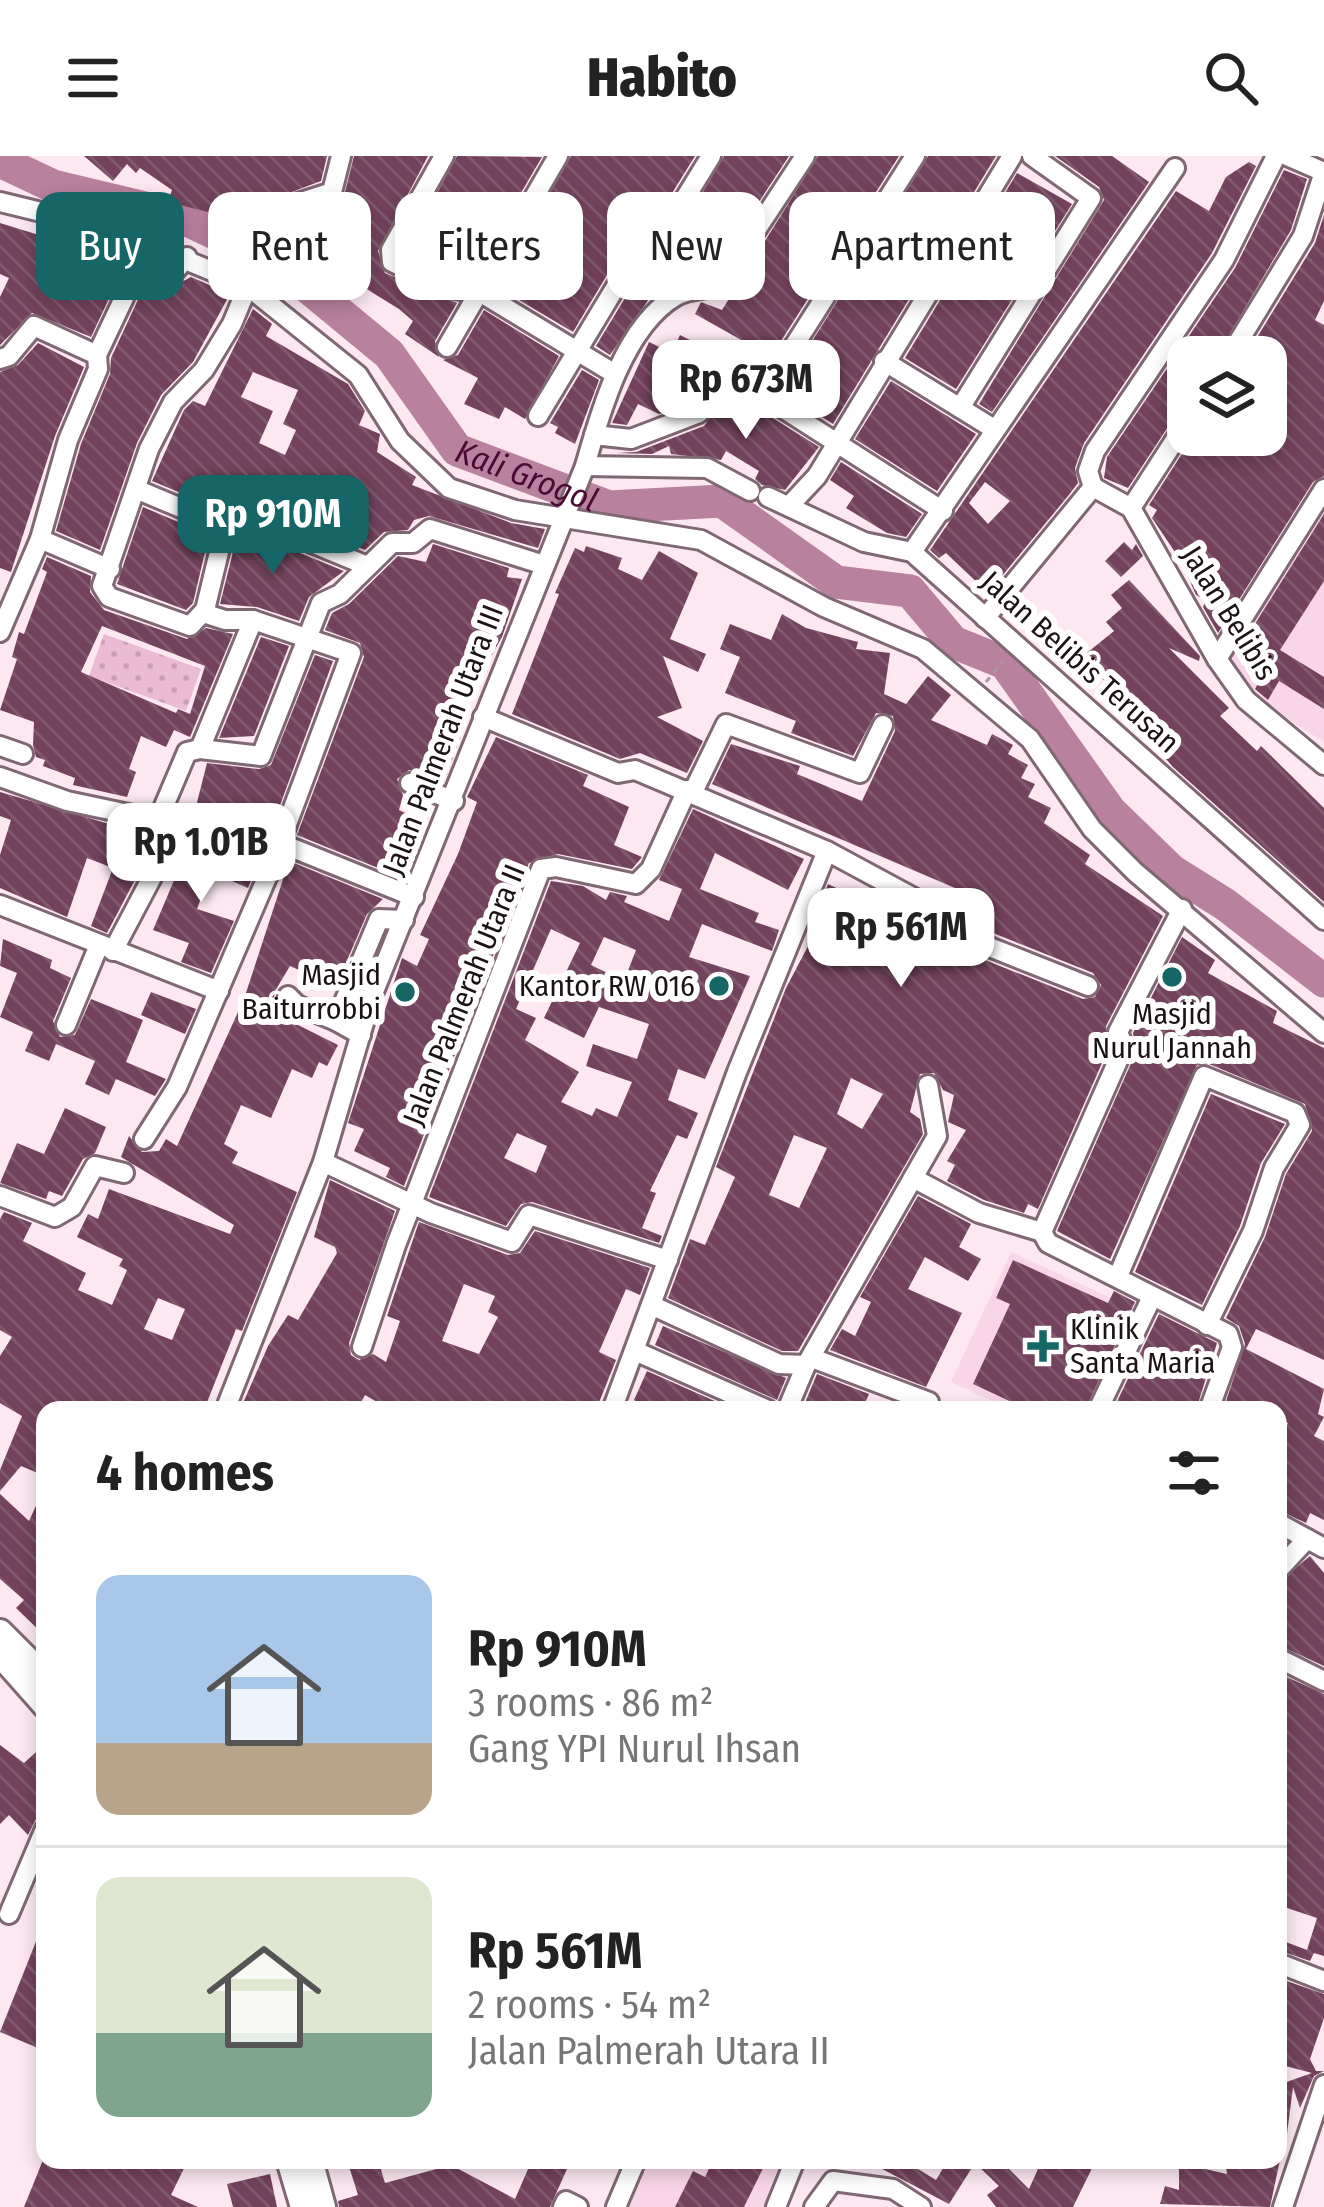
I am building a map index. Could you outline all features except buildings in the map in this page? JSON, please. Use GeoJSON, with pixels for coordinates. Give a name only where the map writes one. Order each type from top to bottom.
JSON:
{"type":"FeatureCollection","features":[{"type":"Feature","properties":{"kind":"main road"},"geometry":{"type":"LineString","coordinates":[[0,1632],[36,1668]]}},
{"type":"Feature","properties":{"kind":"main road"},"geometry":{"type":"LineString","coordinates":[[0,1654],[36,1695]]}},
{"type":"Feature","properties":{"kind":"main road"},"geometry":{"type":"LineString","coordinates":[[292,2169],[303,2207]]}},
{"type":"Feature","properties":{"kind":"main road"},"geometry":{"type":"LineString","coordinates":[[312,2169],[323,2207]]}},
{"type":"Feature","properties":{"kind":"street"},"geometry":{"type":"LineString","coordinates":[[332,192],[341,156]]}},
{"type":"Feature","properties":{"kind":"street"},"geometry":{"type":"LineString","coordinates":[[425,192],[444,156]]}},
{"type":"Feature","properties":{"kind":"street"},"geometry":{"type":"LineString","coordinates":[[537,192],[558,156]]}},
{"type":"Feature","properties":{"kind":"street"},"geometry":{"type":"LineString","coordinates":[[538,416],[647,235],[671,221],[711,156]]}},
{"type":"Feature","properties":{"kind":"street","name":"Jalan Palmerah Utara III"},"geometry":{"type":"LineString","coordinates":[[229,1401],[322,1162],[361,1035],[404,920],[582,475],[616,374],[659,310],[693,289],[720,285],[805,156]]}},
{"type":"Feature","properties":{"kind":"street"},"geometry":{"type":"LineString","coordinates":[[762,396],[915,156]]}},
{"type":"Feature","properties":{"kind":"street"},"geometry":{"type":"LineString","coordinates":[[790,506],[837,445],[1012,156]]}},
{"type":"Feature","properties":{"kind":"street"},"geometry":{"type":"LineString","coordinates":[[960,408],[1091,199],[1032,156]]}},
{"type":"Feature","properties":{"kind":"street"},"geometry":{"type":"LineString","coordinates":[[985,618],[1094,487],[1088,471],[1095,451],[1224,260],[1255,208],[1276,156]]}},
{"type":"Feature","properties":{"kind":"street"},"geometry":{"type":"LineString","coordinates":[[1242,336],[1303,236],[1324,172],[1287,156]]}},
{"type":"Feature","properties":{"kind":"street"},"geometry":{"type":"LineString","coordinates":[[912,552],[1175,168]]}},
{"type":"Feature","properties":{"kind":"street"},"geometry":{"type":"LineString","coordinates":[[0,202],[107,228],[208,264]]}},
{"type":"Feature","properties":{"kind":"street"},"geometry":{"type":"LineString","coordinates":[[0,632],[40,539],[68,440],[98,369],[97,355],[141,262],[175,271],[187,257]]}},
{"type":"Feature","properties":{"kind":"street"},"geometry":{"type":"LineString","coordinates":[[238,300],[204,370],[173,402],[149,449],[102,586],[109,597],[183,627],[203,613],[224,526],[234,511],[365,565]]}},
{"type":"Feature","properties":{"kind":"street"},"geometry":{"type":"LineString","coordinates":[[274,300],[358,375],[400,441],[432,476],[486,502],[701,540],[824,607],[923,649],[1018,727],[1092,829],[1324,1034]]}},
{"type":"Feature","properties":{"kind":"street"},"geometry":{"type":"LineString","coordinates":[[447,347],[473,300]]}},
{"type":"Feature","properties":{"kind":"street"},"geometry":{"type":"LineString","coordinates":[[492,300],[616,374]]}},
{"type":"Feature","properties":{"kind":"street"},"geometry":{"type":"LineString","coordinates":[[0,358],[13,353],[31,326],[97,355]]}},
{"type":"Feature","properties":{"kind":"street"},"geometry":{"type":"LineString","coordinates":[[884,361],[994,429]]}},
{"type":"Feature","properties":{"kind":"street"},"geometry":{"type":"LineString","coordinates":[[594,435],[631,439],[699,413],[726,372],[943,511]]}},
{"type":"Feature","properties":{"kind":"street"},"geometry":{"type":"LineString","coordinates":[[1130,508],[1167,452]]}},
{"type":"Feature","properties":{"kind":"street","name":"Jalan Belibis Terusan"},"geometry":{"type":"LineString","coordinates":[[582,475],[706,468],[864,542],[912,552],[1324,920]]}},
{"type":"Feature","properties":{"kind":"street","name":"Jalan Belibis"},"geometry":{"type":"LineString","coordinates":[[1094,487],[1130,508],[1217,659],[1246,700],[1324,765]]}},
{"type":"Feature","properties":{"kind":"street"},"geometry":{"type":"LineString","coordinates":[[1217,659],[1324,489]]}},
{"type":"Feature","properties":{"kind":"street"},"geometry":{"type":"LineString","coordinates":[[137,490],[224,526]]}},
{"type":"Feature","properties":{"kind":"street"},"geometry":{"type":"LineString","coordinates":[[0,777],[85,806],[152,819],[161,813],[183,756],[200,749],[261,756],[321,603],[340,593],[395,541],[418,540],[425,529],[544,565]]}},
{"type":"Feature","properties":{"kind":"street"},"geometry":{"type":"LineString","coordinates":[[40,539],[110,569]]}},
{"type":"Feature","properties":{"kind":"street"},"geometry":{"type":"LineString","coordinates":[[203,613],[225,620],[254,620],[353,657],[280,843],[414,897]]}},
{"type":"Feature","properties":{"kind":"street"},"geometry":{"type":"LineString","coordinates":[[200,749],[254,620]]}},
{"type":"Feature","properties":{"kind":"street"},"geometry":{"type":"LineString","coordinates":[[483,717],[618,773],[635,770],[690,791],[827,851],[979,933],[980,941],[992,948],[1088,986]]}},
{"type":"Feature","properties":{"kind":"street"},"geometry":{"type":"LineString","coordinates":[[690,791],[727,724],[860,772],[883,725]]}},
{"type":"Feature","properties":{"kind":"street"},"geometry":{"type":"LineString","coordinates":[[0,746],[23,754]]}},
{"type":"Feature","properties":{"kind":"street"},"geometry":{"type":"LineString","coordinates":[[410,783],[454,801]]}},
{"type":"Feature","properties":{"kind":"street","name":"Jalan Palmerah Utara II"},"geometry":{"type":"LineString","coordinates":[[411,1203],[541,868],[547,865],[636,884],[651,869],[690,791]]}},
{"type":"Feature","properties":{"kind":"street"},"geometry":{"type":"LineString","coordinates":[[66,1025],[178,828],[277,854],[177,1087],[144,1139]]}},
{"type":"Feature","properties":{"kind":"street"},"geometry":{"type":"LineString","coordinates":[[616,1401],[737,1072],[827,851]]}},
{"type":"Feature","properties":{"kind":"street"},"geometry":{"type":"LineString","coordinates":[[0,905],[219,992]]}},
{"type":"Feature","properties":{"kind":"street"},"geometry":{"type":"LineString","coordinates":[[1042,1232],[1124,1047],[1118,1032],[1182,909]]}},
{"type":"Feature","properties":{"kind":"street"},"geometry":{"type":"LineString","coordinates":[[336,1021],[379,919],[404,920]]}},
{"type":"Feature","properties":{"kind":"street"},"geometry":{"type":"LineString","coordinates":[[288,996],[297,1005],[361,1035]]}},
{"type":"Feature","properties":{"kind":"street"},"geometry":{"type":"LineString","coordinates":[[1118,1276],[1204,1076],[1298,1115],[1302,1121],[1274,1168],[1253,1231],[1208,1324]]}},
{"type":"Feature","properties":{"kind":"street"},"geometry":{"type":"LineString","coordinates":[[792,1401],[809,1362],[937,1136],[928,1085]]}},
{"type":"Feature","properties":{"kind":"street"},"geometry":{"type":"LineString","coordinates":[[322,1162],[512,1242],[529,1215],[668,1260]]}},
{"type":"Feature","properties":{"kind":"street"},"geometry":{"type":"LineString","coordinates":[[0,1196],[55,1217],[72,1207],[95,1166],[124,1173]]}},
{"type":"Feature","properties":{"kind":"street"},"geometry":{"type":"LineString","coordinates":[[913,1178],[979,1213],[1042,1232],[1048,1243],[1232,1340],[1212,1401]]}},
{"type":"Feature","properties":{"kind":"street"},"geometry":{"type":"LineString","coordinates":[[362,1347],[411,1203]]}},
{"type":"Feature","properties":{"kind":"street"},"geometry":{"type":"LineString","coordinates":[[1102,1401],[1152,1298]]}},
{"type":"Feature","properties":{"kind":"street"},"geometry":{"type":"LineString","coordinates":[[651,1305],[778,1364],[809,1362],[926,1401]]}},
{"type":"Feature","properties":{"kind":"street"},"geometry":{"type":"LineString","coordinates":[[635,1351],[748,1401]]}},
{"type":"Feature","properties":{"kind":"street"},"geometry":{"type":"LineString","coordinates":[[1287,1528],[1316,1543],[1287,1564]]}},
{"type":"Feature","properties":{"kind":"street"},"geometry":{"type":"LineString","coordinates":[[1287,1662],[1324,1681]]}},
{"type":"Feature","properties":{"kind":"street"},"geometry":{"type":"LineString","coordinates":[[9,1914],[36,1850]]}},
{"type":"Feature","properties":{"kind":"street"},"geometry":{"type":"LineString","coordinates":[[1287,1967],[1324,1981]]}},
{"type":"Feature","properties":{"kind":"street"},"geometry":{"type":"LineString","coordinates":[[1283,2207],[1324,2085]]}},
{"type":"Feature","properties":{"kind":"street"},"geometry":{"type":"LineString","coordinates":[[1287,2152],[1297,2157]]}},
{"type":"Feature","properties":{"kind":"street"},"geometry":{"type":"LineString","coordinates":[[616,2207],[632,2169]]}},
{"type":"Feature","properties":{"kind":"street"},"geometry":{"type":"LineString","coordinates":[[772,2207],[783,2169]]}},
{"type":"Feature","properties":{"kind":"street"},"geometry":{"type":"LineString","coordinates":[[772,2207],[791,2169]]}},
{"type":"Feature","properties":{"kind":"street"},"geometry":{"type":"LineString","coordinates":[[814,2207],[832,2181],[893,2189],[921,2207]]}},
{"type":"Feature","properties":{"kind":"street"},"geometry":{"type":"LineString","coordinates":[[563,2207],[566,2201],[578,2207]]}},
{"type":"Feature","properties":{"kind":"path"},"geometry":{"type":"LineString","coordinates":[[991,675],[1014,647]]}},
{"type":"Feature","properties":{"kind":"shaded area"},"geometry":{"type":"Polygon","coordinates":[[[1324,506],[1324,742],[1250,695],[1227,659],[1324,506]]]}},
{"type":"Feature","properties":{"kind":"shaded area"},"geometry":{"type":"Polygon","coordinates":[[[104,634],[201,669],[186,711],[89,676],[104,634]]]}},
{"type":"Feature","properties":{"kind":"shaded area","name":"Klinik Santa Maria"},"geometry":{"type":"Polygon","coordinates":[[[1011,1252],[1135,1309],[1095,1401],[992,1401],[951,1382],[1011,1252]]]}},
{"type":"Feature","properties":{"kind":"shaded area"},"geometry":{"type":"Polygon","coordinates":[[[640,2169],[787,2169],[772,2207],[623,2207],[640,2169]]]}},
{"type":"Feature","properties":{"kind":"waterway","name":"Kali Grogol"},"geometry":{"type":"LineString","coordinates":[[0,161],[53,186],[179,216],[280,264],[389,354],[457,450],[609,507],[722,501],[836,582],[910,591],[953,642],[1005,663],[1110,811],[1172,871],[1226,905],[1324,981]]}},
{"type":"Feature","properties":{"kind":"place","name":"Masjid Nurul Jannah"},"geometry":{"type":"Point","coordinates":[1172,977]}},
{"type":"Feature","properties":{"kind":"place","name":"Kantor RW 016"},"geometry":{"type":"Point","coordinates":[719,986]}},
{"type":"Feature","properties":{"kind":"place","name":"Masjid Baiturrobbi"},"geometry":{"type":"Point","coordinates":[405,992]}},
{"type":"Feature","properties":{"kind":"place","name":"Klinik Santa Maria"},"geometry":{"type":"Point","coordinates":[1043,1346]}}]}
